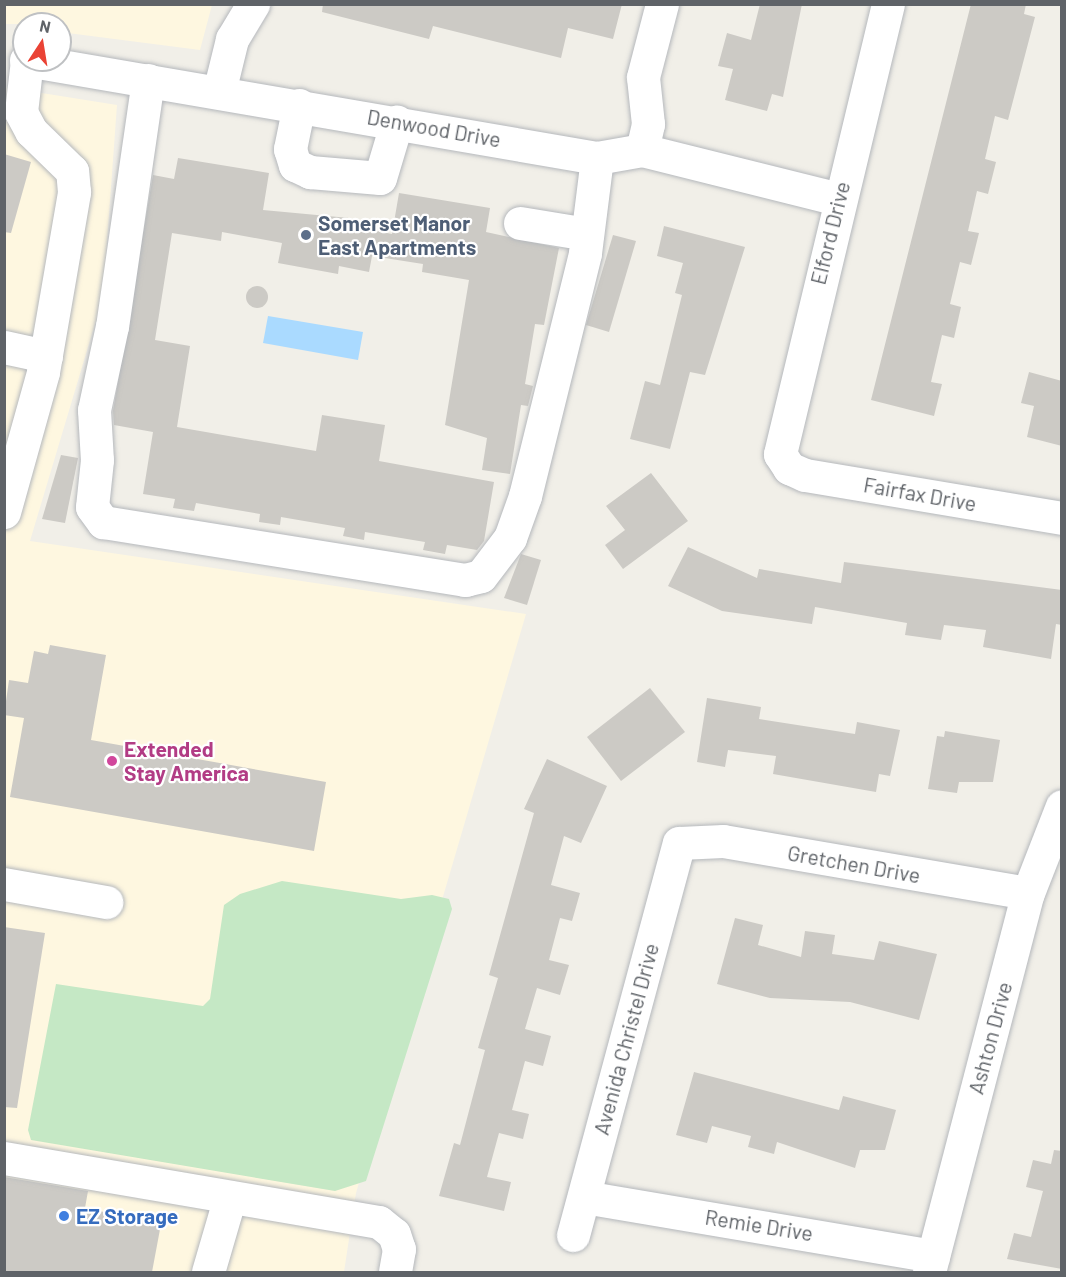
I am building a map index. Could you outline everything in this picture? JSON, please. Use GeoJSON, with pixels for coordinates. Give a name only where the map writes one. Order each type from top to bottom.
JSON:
{"type":"FeatureCollection","features":[{"type":"Feature","properties":{"kind":"street"},"geometry":{"type":"LineString","coordinates":[[219,92],[232,39],[253,4]]}},
{"type":"Feature","properties":{"kind":"street"},"geometry":{"type":"LineString","coordinates":[[642,150],[648,124],[643,76],[662,4]]}},
{"type":"Feature","properties":{"kind":"street","name":"Elford Drive"},"geometry":{"type":"LineString","coordinates":[[783,461],[779,437],[888,4]]}},
{"type":"Feature","properties":{"kind":"street","name":"Denwood Drive"},"geometry":{"type":"LineString","coordinates":[[72,68],[397,121],[597,158],[642,150],[838,199]]}},
{"type":"Feature","properties":{"kind":"street"},"geometry":{"type":"LineString","coordinates":[[4,512],[46,356],[74,192],[72,171],[31,131],[21,112],[25,72]]}},
{"type":"Feature","properties":{"kind":"street"},"geometry":{"type":"LineString","coordinates":[[148,81],[112,326],[94,410],[98,460],[92,507],[103,522],[465,580],[481,576],[510,538],[525,496],[587,234],[597,158]]}},
{"type":"Feature","properties":{"kind":"street"},"geometry":{"type":"LineString","coordinates":[[299,105],[290,149],[295,165],[310,172],[380,178],[397,121]]}},
{"type":"Feature","properties":{"kind":"street"},"geometry":{"type":"LineString","coordinates":[[520,223],[587,234]]}},
{"type":"Feature","properties":{"kind":"street"},"geometry":{"type":"LineString","coordinates":[[4,347],[46,356]]}},
{"type":"Feature","properties":{"kind":"street","name":"Fairfax Drive"},"geometry":{"type":"LineString","coordinates":[[783,461],[805,475],[1062,518]]}},
{"type":"Feature","properties":{"kind":"street","name":"Ashton Drive"},"geometry":{"type":"LineString","coordinates":[[931,1264],[1028,893],[1062,806]]}},
{"type":"Feature","properties":{"kind":"street","name":"Gretchen Drive"},"geometry":{"type":"LineString","coordinates":[[679,843],[723,841],[1028,893]]}},
{"type":"Feature","properties":{"kind":"street","name":"Avenida Christel Drive"},"geometry":{"type":"LineString","coordinates":[[573,1235],[679,843]]}},
{"type":"Feature","properties":{"kind":"street"},"geometry":{"type":"LineString","coordinates":[[4,884],[105,902]]}},
{"type":"Feature","properties":{"kind":"street"},"geometry":{"type":"LineString","coordinates":[[4,1158],[379,1222],[394,1234],[399,1249],[395,1272]]}},
{"type":"Feature","properties":{"kind":"street"},"geometry":{"type":"LineString","coordinates":[[207,1272],[230,1197]]}},
{"type":"Feature","properties":{"kind":"street","name":"Remie Drive"},"geometry":{"type":"LineString","coordinates":[[584,1197],[931,1264]]}},
{"type":"Feature","properties":{"kind":"shaded area"},"geometry":{"type":"Polygon","coordinates":[[[5,4],[212,4],[200,50],[72,34],[72,12],[12,12],[12,24],[5,24],[5,4]]]}},
{"type":"Feature","properties":{"kind":"shaded area"},"geometry":{"type":"Polygon","coordinates":[[[4,87],[117,105],[103,297],[30,541],[526,614],[356,1193],[344,1272],[5,1272],[4,87]]]}},
{"type":"Feature","properties":{"kind":"green space"},"geometry":{"type":"Polygon","coordinates":[[[282,881],[401,899],[432,895],[449,899],[452,909],[366,1181],[335,1191],[31,1140],[28,1130],[56,984],[203,1006],[210,999],[224,905],[240,894],[282,881]]]}},
{"type":"Feature","properties":{"kind":"water"},"geometry":{"type":"Polygon","coordinates":[[[268,316],[363,332],[358,360],[263,343],[268,316]]]}},
{"type":"Feature","properties":{"kind":"building"},"geometry":{"type":"Polygon","coordinates":[[[323,4],[622,4],[613,39],[568,28],[561,58],[433,26],[429,39],[322,12],[323,4]]]}},
{"type":"Feature","properties":{"kind":"building"},"geometry":{"type":"Polygon","coordinates":[[[760,4],[802,4],[783,97],[772,94],[767,111],[725,100],[733,69],[718,66],[727,33],[751,40],[760,4]]]}},
{"type":"Feature","properties":{"kind":"building"},"geometry":{"type":"Polygon","coordinates":[[[971,4],[1026,4],[1024,14],[1035,17],[1008,120],[995,116],[985,159],[996,162],[988,194],[977,191],[968,231],[979,233],[971,265],[960,262],[950,304],[961,307],[954,338],[942,335],[931,382],[942,384],[934,416],[871,400],[971,4]]]}},
{"type":"Feature","properties":{"kind":"building"},"geometry":{"type":"Polygon","coordinates":[[[4,154],[31,162],[11,233],[4,232],[4,154]]]}},
{"type":"Feature","properties":{"kind":"building"},"geometry":{"type":"Polygon","coordinates":[[[178,158],[269,173],[263,210],[349,218],[348,225],[392,234],[399,193],[490,208],[486,232],[559,248],[544,325],[535,324],[525,384],[533,386],[528,406],[521,405],[510,474],[482,470],[487,438],[445,425],[469,280],[422,272],[423,264],[372,256],[369,272],[339,266],[338,274],[278,263],[282,243],[222,232],[221,241],[172,233],[155,340],[190,346],[177,427],[316,451],[322,415],[385,425],[379,461],[494,482],[484,541],[477,550],[447,545],[445,554],[423,550],[425,542],[365,532],[364,540],[343,536],[345,528],[281,517],[280,525],[259,522],[260,514],[196,503],[194,511],[173,508],[175,499],[143,494],[153,432],[114,425],[113,411],[153,175],[174,179],[178,158]]]}},
{"type":"Feature","properties":{"kind":"building"},"geometry":{"type":"Polygon","coordinates":[[[664,226],[745,247],[705,375],[690,372],[670,449],[630,439],[645,381],[660,385],[682,295],[675,293],[683,263],[657,256],[664,226]]]}},
{"type":"Feature","properties":{"kind":"building"},"geometry":{"type":"Polygon","coordinates":[[[613,235],[636,241],[609,332],[586,325],[613,235]]]}},
{"type":"Feature","properties":{"kind":"building"},"geometry":{"type":"Polygon","coordinates":[[[257,286],[265,289],[268,297],[265,305],[257,308],[249,305],[246,297],[249,289],[257,286]]]}},
{"type":"Feature","properties":{"kind":"building"},"geometry":{"type":"Polygon","coordinates":[[[1029,372],[1062,381],[1062,446],[1027,437],[1034,406],[1021,403],[1029,372]]]}},
{"type":"Feature","properties":{"kind":"building"},"geometry":{"type":"Polygon","coordinates":[[[61,455],[78,458],[65,523],[42,519],[61,455]]]}},
{"type":"Feature","properties":{"kind":"building"},"geometry":{"type":"Polygon","coordinates":[[[651,473],[688,521],[623,569],[605,545],[625,530],[606,506],[651,473]]]}},
{"type":"Feature","properties":{"kind":"building"},"geometry":{"type":"Polygon","coordinates":[[[688,547],[757,578],[759,569],[841,583],[844,562],[1062,590],[1062,625],[1056,624],[1051,659],[983,647],[986,630],[944,625],[941,640],[905,635],[907,623],[815,607],[812,624],[722,611],[668,586],[688,547]]]}},
{"type":"Feature","properties":{"kind":"building"},"geometry":{"type":"Polygon","coordinates":[[[521,554],[541,560],[527,605],[504,598],[521,554]]]}},
{"type":"Feature","properties":{"kind":"building","name":"Extended Stay America"},"geometry":{"type":"Polygon","coordinates":[[[50,645],[106,655],[91,740],[326,782],[314,851],[10,797],[24,718],[4,715],[9,680],[28,683],[34,651],[48,654],[50,645]]]}},
{"type":"Feature","properties":{"kind":"building"},"geometry":{"type":"Polygon","coordinates":[[[650,688],[685,732],[621,781],[587,737],[650,688]]]}},
{"type":"Feature","properties":{"kind":"building"},"geometry":{"type":"Polygon","coordinates":[[[707,698],[761,707],[759,719],[855,734],[857,722],[900,730],[890,776],[879,774],[876,792],[773,774],[776,756],[728,750],[725,767],[697,762],[707,698]]]}},
{"type":"Feature","properties":{"kind":"building"},"geometry":{"type":"Polygon","coordinates":[[[945,731],[1000,740],[993,782],[959,782],[957,793],[928,789],[937,736],[944,737],[945,731]]]}},
{"type":"Feature","properties":{"kind":"building"},"geometry":{"type":"Polygon","coordinates":[[[547,759],[607,786],[581,843],[564,836],[551,885],[580,893],[572,921],[560,918],[549,960],[569,965],[560,995],[537,988],[525,1029],[551,1036],[543,1066],[525,1061],[512,1110],[529,1114],[523,1139],[499,1133],[487,1177],[511,1182],[504,1211],[439,1196],[454,1143],[460,1145],[485,1050],[478,1048],[498,978],[489,975],[534,813],[524,809],[547,759]]]}},
{"type":"Feature","properties":{"kind":"building"},"geometry":{"type":"Polygon","coordinates":[[[735,918],[763,925],[758,945],[801,957],[805,931],[835,935],[832,954],[874,960],[879,941],[937,954],[919,1020],[850,1002],[770,998],[717,984],[735,918]]]}},
{"type":"Feature","properties":{"kind":"building"},"geometry":{"type":"Polygon","coordinates":[[[4,927],[45,933],[17,1108],[4,1107],[4,927]]]}},
{"type":"Feature","properties":{"kind":"building"},"geometry":{"type":"Polygon","coordinates":[[[694,1072],[839,1110],[843,1096],[896,1110],[885,1150],[860,1150],[855,1168],[777,1142],[774,1154],[748,1147],[751,1136],[712,1126],[707,1143],[676,1135],[694,1072]]]}},
{"type":"Feature","properties":{"kind":"building"},"geometry":{"type":"Polygon","coordinates":[[[1054,1150],[1062,1151],[1062,1269],[1007,1259],[1014,1233],[1031,1237],[1043,1191],[1026,1187],[1033,1160],[1051,1164],[1054,1150]]]}},
{"type":"Feature","properties":{"kind":"building","name":"EZ Storage"},"geometry":{"type":"Polygon","coordinates":[[[4,1177],[88,1191],[85,1208],[161,1224],[152,1272],[4,1272],[4,1177]]]}},
{"type":"Feature","properties":{"kind":"place","name":"Somerset Manor East Apartments"},"geometry":{"type":"Point","coordinates":[306,235]}},
{"type":"Feature","properties":{"kind":"place","name":"Extended Stay America"},"geometry":{"type":"Point","coordinates":[112,761]}},
{"type":"Feature","properties":{"kind":"place","name":"EZ Storage"},"geometry":{"type":"Point","coordinates":[64,1216]}}]}
